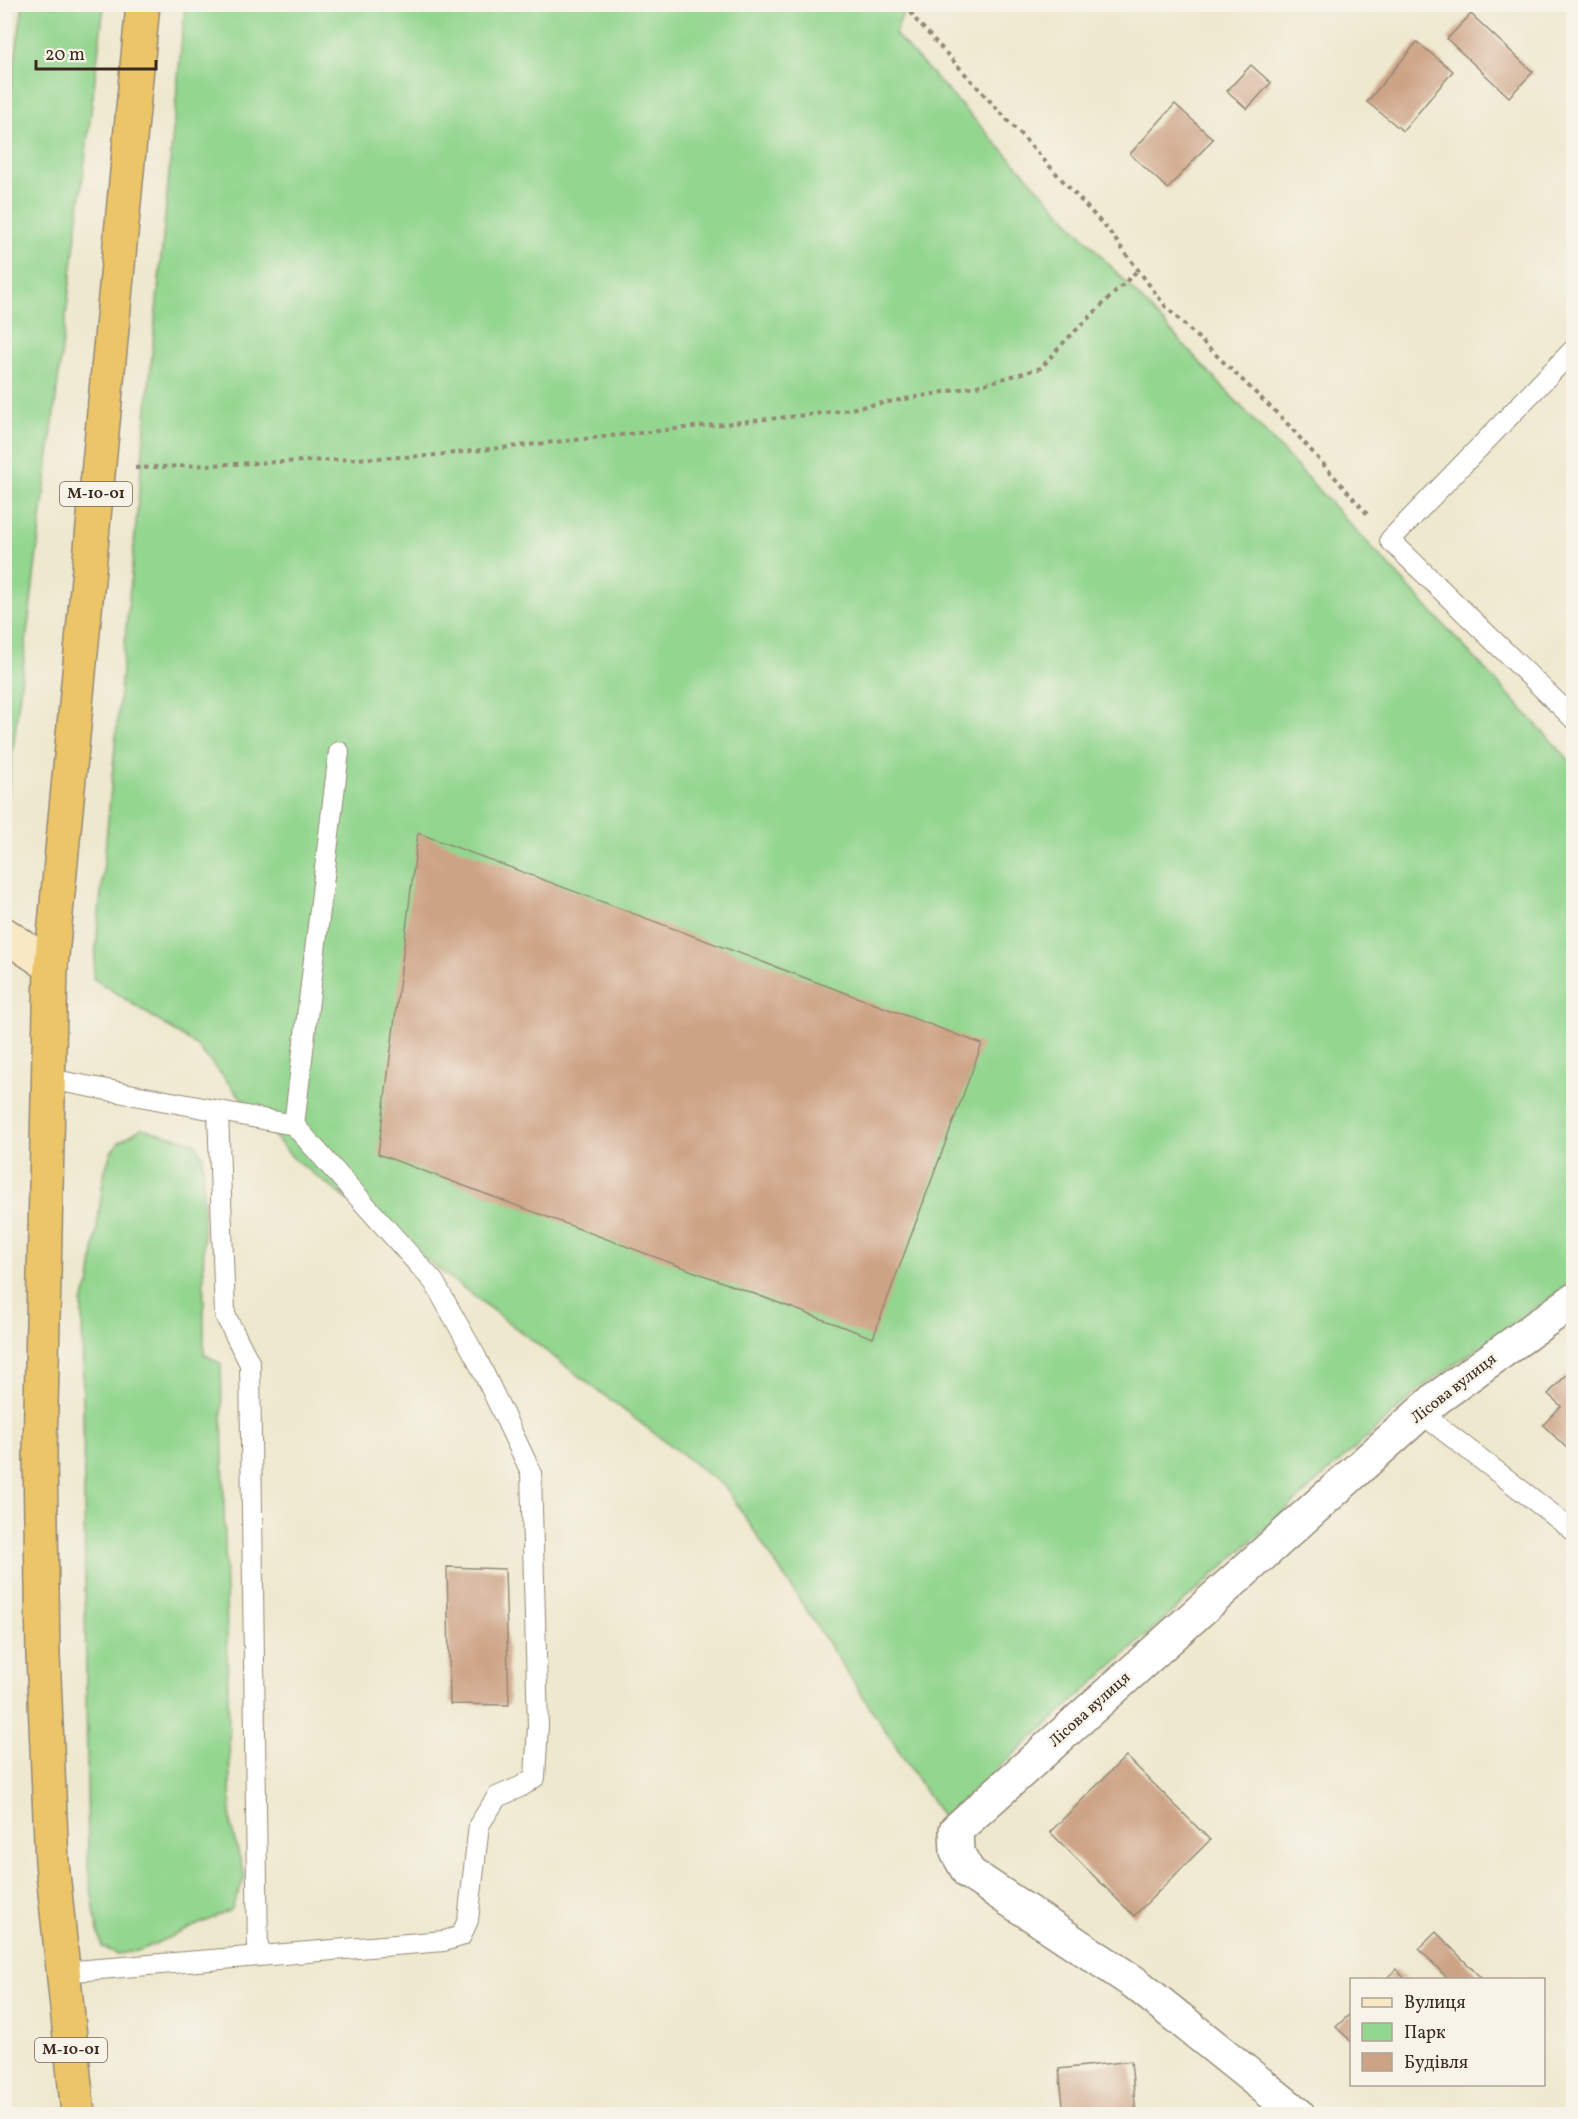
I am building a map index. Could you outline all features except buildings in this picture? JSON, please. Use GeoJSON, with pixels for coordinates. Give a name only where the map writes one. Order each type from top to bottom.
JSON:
{"type":"FeatureCollection","features":[{"type":"Feature","properties":{"kind":"highway","name":"М-10-01"},"geometry":{"type":"LineString","coordinates":[[78,2115],[52,1863],[43,1655],[40,1465],[51,966],[143,4]]}},
{"type":"Feature","properties":{"kind":"street"},"geometry":{"type":"LineString","coordinates":[[4,934],[51,966]]}},
{"type":"Feature","properties":{"kind":"street","name":"Лісова вулиця"},"geometry":{"type":"LineString","coordinates":[[1298,2115],[1135,1983],[969,1873],[957,1852],[956,1830],[1437,1398],[1574,1300]]}},
{"type":"Feature","properties":{"kind":"lane"},"geometry":{"type":"LineString","coordinates":[[1574,349],[1390,540],[1574,719]]}},
{"type":"Feature","properties":{"kind":"lane"},"geometry":{"type":"LineString","coordinates":[[294,1125],[339,752]]}},
{"type":"Feature","properties":{"kind":"lane"},"geometry":{"type":"LineString","coordinates":[[49,1079],[294,1125],[434,1282],[476,1357],[531,1473],[538,1726],[535,1777],[522,1786],[497,1797],[479,1825],[468,1920],[461,1936],[444,1941],[63,1972]]}},
{"type":"Feature","properties":{"kind":"lane"},"geometry":{"type":"LineString","coordinates":[[218,1111],[225,1315],[250,1364],[258,1956]]}},
{"type":"Feature","properties":{"kind":"lane"},"geometry":{"type":"LineString","coordinates":[[1421,1413],[1574,1531]]}},
{"type":"Feature","properties":{"kind":"path"},"geometry":{"type":"LineString","coordinates":[[906,4],[915,19],[1108,230],[1166,308],[1285,421],[1390,540]]}},
{"type":"Feature","properties":{"kind":"path"},"geometry":{"type":"LineString","coordinates":[[98,468],[426,456],[833,412],[977,386],[1041,368],[1065,341],[1138,270]]}},
{"type":"Feature","properties":{"kind":"green space"},"geometry":{"type":"Polygon","coordinates":[[[23,5],[104,5],[5,814],[4,136],[23,5]]]}},
{"type":"Feature","properties":{"kind":"green space"},"geometry":{"type":"Polygon","coordinates":[[[185,5],[906,5],[895,34],[1573,764],[1573,1282],[1425,1385],[943,1818],[726,1488],[294,1159],[197,1046],[93,978],[185,5]]]}},
{"type":"Feature","properties":{"kind":"green space"},"geometry":{"type":"Polygon","coordinates":[[[142,1128],[195,1143],[203,1156],[204,1354],[221,1364],[231,1827],[245,1877],[231,1910],[141,1950],[118,1954],[102,1947],[88,1868],[82,1303],[90,1282],[104,1174],[111,1152],[119,1142],[142,1128]]]}}]}
